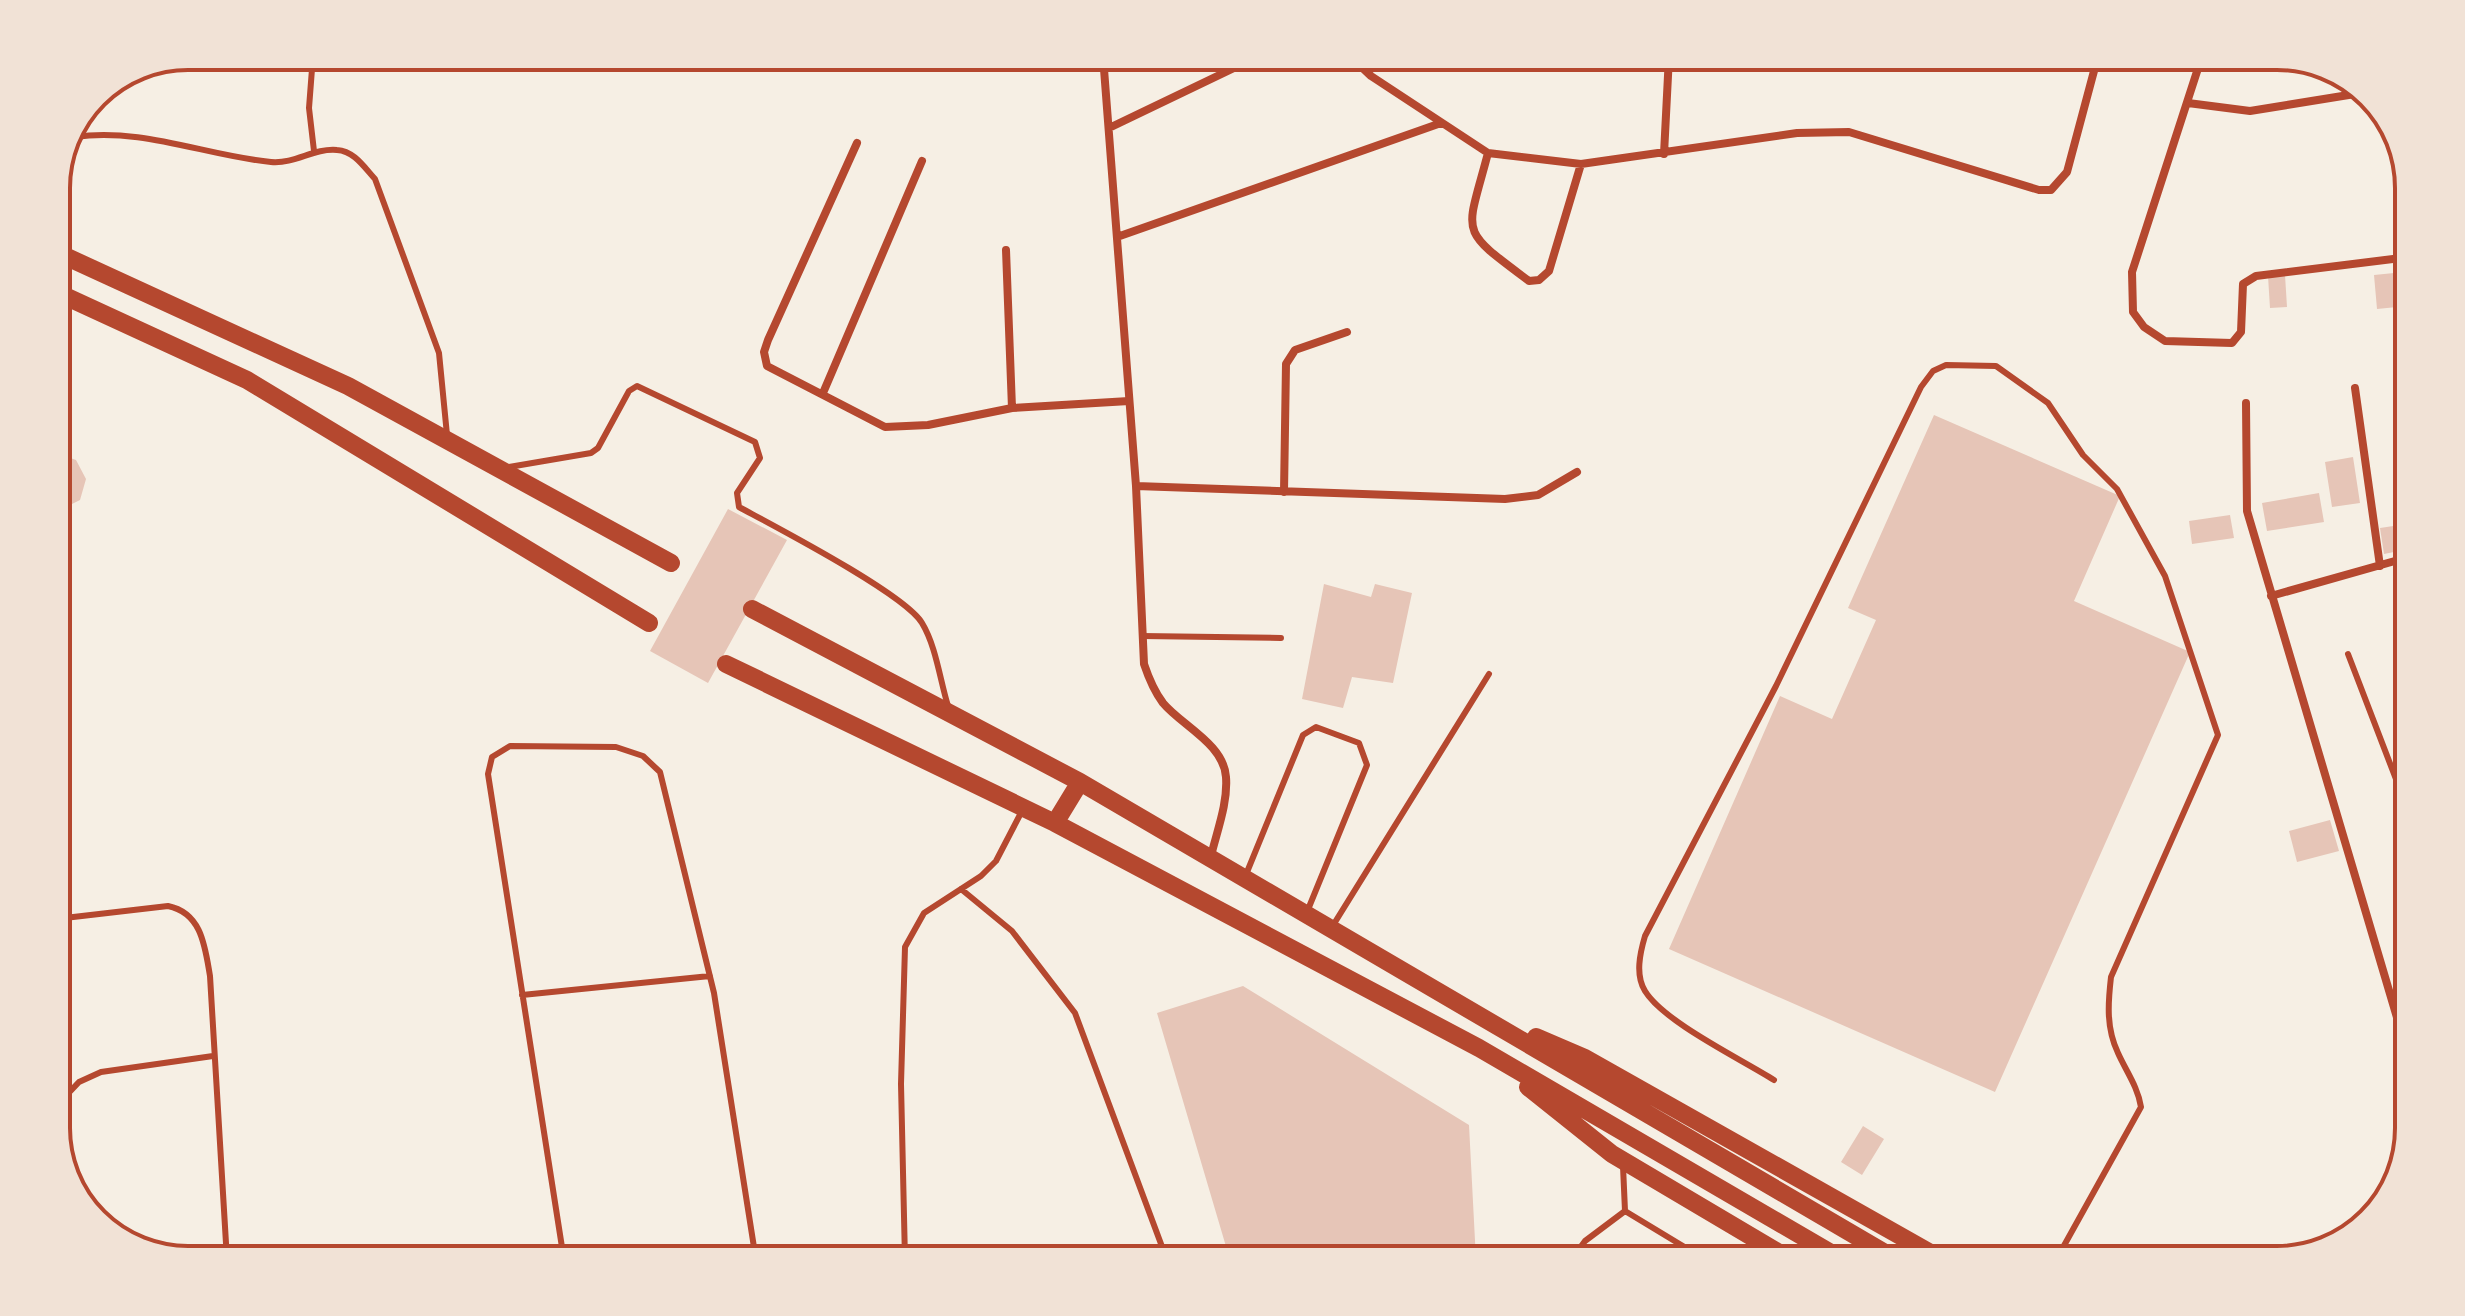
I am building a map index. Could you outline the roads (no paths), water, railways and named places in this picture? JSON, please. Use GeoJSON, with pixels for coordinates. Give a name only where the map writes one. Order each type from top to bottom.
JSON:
{"type":"FeatureCollection","features":[{"type":"Feature","properties":{"kind":"highway"},"geometry":{"type":"LineString","coordinates":[[70,259],[281,353],[671,563]]}},
{"type":"Feature","properties":{"kind":"highway"},"geometry":{"type":"LineString","coordinates":[[70,298],[247,380],[649,623]]}},
{"type":"Feature","properties":{"kind":"highway"},"geometry":{"type":"LineString","coordinates":[[752,609],[1080,782],[1211,856],[1659,1123],[1873,1246]]}},
{"type":"Feature","properties":{"kind":"highway"},"geometry":{"type":"LineString","coordinates":[[726,664],[1055,823],[1479,1048],[1819,1246]]}},
{"type":"Feature","properties":{"kind":"highway"},"geometry":{"type":"LineString","coordinates":[[1055,823],[1080,782]]}},
{"type":"Feature","properties":{"kind":"highway"},"geometry":{"type":"LineString","coordinates":[[1474,1011],[1585,1058],[1918,1246]]}},
{"type":"Feature","properties":{"kind":"highway"},"geometry":{"type":"LineString","coordinates":[[1479,1048],[1623,1161],[1767,1246]]}},
{"type":"Feature","properties":{"kind":"street"},"geometry":{"type":"LineString","coordinates":[[1104,70],[1136,486],[1144,664],[1151,686],[1165,706],[1185,720],[1212,749],[1226,772],[1226,792],[1211,856]]}},
{"type":"Feature","properties":{"kind":"street"},"geometry":{"type":"LineString","coordinates":[[1109,128],[1230,70]]}},
{"type":"Feature","properties":{"kind":"street"},"geometry":{"type":"LineString","coordinates":[[1365,70],[1488,153],[1581,164],[1797,133],[1849,132],[2039,190],[2051,190],[2067,172],[2094,70]]}},
{"type":"Feature","properties":{"kind":"street"},"geometry":{"type":"LineString","coordinates":[[1664,154],[1668,70]]}},
{"type":"Feature","properties":{"kind":"street"},"geometry":{"type":"LineString","coordinates":[[2198,70],[2132,272],[2133,312],[2144,327],[2165,341],[2232,343],[2241,332],[2243,284],[2256,276],[2395,259]]}},
{"type":"Feature","properties":{"kind":"street"},"geometry":{"type":"LineString","coordinates":[[2188,103],[2250,111],[2349,95]]}},
{"type":"Feature","properties":{"kind":"street"},"geometry":{"type":"LineString","coordinates":[[1117,237],[1441,123]]}},
{"type":"Feature","properties":{"kind":"street"},"geometry":{"type":"LineString","coordinates":[[857,143],[764,352],[767,366],[885,427],[904,429],[1012,408],[1129,401]]}},
{"type":"Feature","properties":{"kind":"street"},"geometry":{"type":"LineString","coordinates":[[1488,153],[1470,222],[1473,234],[1479,244],[1529,281],[1539,280],[1549,271],[1581,164]]}},
{"type":"Feature","properties":{"kind":"street"},"geometry":{"type":"LineString","coordinates":[[823,393],[922,161]]}},
{"type":"Feature","properties":{"kind":"street"},"geometry":{"type":"LineString","coordinates":[[1006,250],[1012,408]]}},
{"type":"Feature","properties":{"kind":"street"},"geometry":{"type":"LineString","coordinates":[[1284,492],[1286,364],[1295,350],[1347,332]]}},
{"type":"Feature","properties":{"kind":"street"},"geometry":{"type":"LineString","coordinates":[[2355,388],[2380,566]]}},
{"type":"Feature","properties":{"kind":"street"},"geometry":{"type":"LineString","coordinates":[[2246,403],[2247,511],[2395,1011]]}},
{"type":"Feature","properties":{"kind":"street"},"geometry":{"type":"LineString","coordinates":[[1136,486],[1505,499],[1538,495],[1577,472]]}},
{"type":"Feature","properties":{"kind":"street"},"geometry":{"type":"LineString","coordinates":[[2271,596],[2395,562]]}},
{"type":"Feature","properties":{"kind":"lane"},"geometry":{"type":"LineString","coordinates":[[312,70],[309,108],[314,151]]}},
{"type":"Feature","properties":{"kind":"lane"},"geometry":{"type":"LineString","coordinates":[[82,137],[144,139],[272,162],[299,160],[314,151],[339,150],[357,158],[375,179],[439,353],[447,441]]}},
{"type":"Feature","properties":{"kind":"lane"},"geometry":{"type":"LineString","coordinates":[[1774,1080],[1665,1013],[1643,990],[1639,972],[1645,936],[1776,686],[1921,387],[1933,371],[1946,365],[1996,366],[2048,403],[2083,455],[2117,489],[2165,576],[2191,646],[2202,693],[2218,735],[2111,977],[2107,1011],[2116,1050],[2139,1094],[2141,1107],[2064,1246]]}},
{"type":"Feature","properties":{"kind":"lane"},"geometry":{"type":"LineString","coordinates":[[498,469],[591,453],[598,448],[629,391],[637,386],[755,442],[761,450],[760,458],[737,493],[739,507],[819,551],[910,610],[923,623],[952,717]]}},
{"type":"Feature","properties":{"kind":"lane"},"geometry":{"type":"LineString","coordinates":[[1142,636],[1281,638]]}},
{"type":"Feature","properties":{"kind":"lane"},"geometry":{"type":"LineString","coordinates":[[2348,654],[2395,777]]}},
{"type":"Feature","properties":{"kind":"lane"},"geometry":{"type":"LineString","coordinates":[[1332,927],[1489,674]]}},
{"type":"Feature","properties":{"kind":"lane"},"geometry":{"type":"LineString","coordinates":[[1245,877],[1303,735],[1316,727],[1359,743],[1367,765],[1306,912]]}},
{"type":"Feature","properties":{"kind":"lane"},"geometry":{"type":"LineString","coordinates":[[562,1246],[488,774],[492,757],[510,746],[616,747],[643,756],[660,772],[710,976],[754,1246]]}},
{"type":"Feature","properties":{"kind":"lane"},"geometry":{"type":"LineString","coordinates":[[905,1246],[901,1084],[905,947],[924,913],[996,861],[1023,807]]}},
{"type":"Feature","properties":{"kind":"lane"},"geometry":{"type":"LineString","coordinates":[[961,889],[1012,931],[1075,1013],[1162,1246]]}},
{"type":"Feature","properties":{"kind":"lane"},"geometry":{"type":"LineString","coordinates":[[70,917],[168,906],[183,909],[204,936],[210,976],[226,1246]]}},
{"type":"Feature","properties":{"kind":"lane"},"geometry":{"type":"LineString","coordinates":[[522,995],[710,976]]}},
{"type":"Feature","properties":{"kind":"lane"},"geometry":{"type":"LineString","coordinates":[[70,1092],[79,1082],[101,1072],[213,1056]]}},
{"type":"Feature","properties":{"kind":"lane"},"geometry":{"type":"LineString","coordinates":[[1623,1161],[1625,1211]]}},
{"type":"Feature","properties":{"kind":"lane"},"geometry":{"type":"LineString","coordinates":[[1625,1211],[1681,1245]]}},
{"type":"Feature","properties":{"kind":"lane"},"geometry":{"type":"LineString","coordinates":[[1581,1246],[1625,1211]]}}]}
